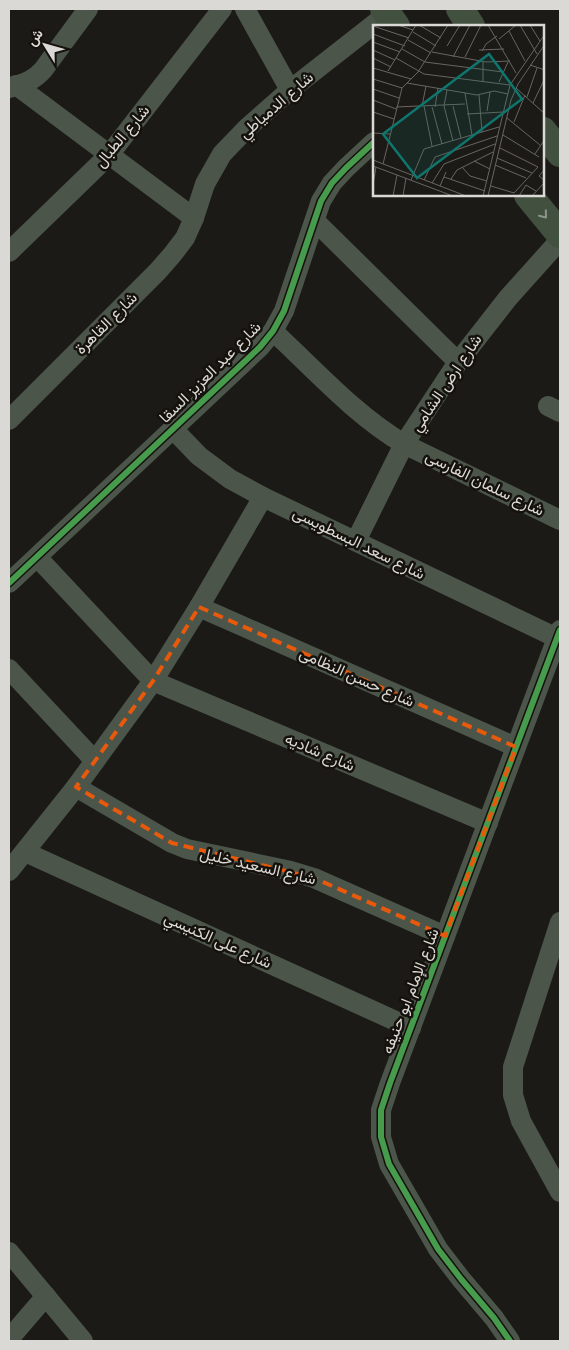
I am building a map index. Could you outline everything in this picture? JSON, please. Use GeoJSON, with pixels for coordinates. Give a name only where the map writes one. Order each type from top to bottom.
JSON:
{"type":"FeatureCollection","features":[{"type":"Feature","properties":{"kind":"main road"},"geometry":{"type":"LineString","coordinates":[[460,9],[470,25]]}},
{"type":"Feature","properties":{"kind":"main road"},"geometry":{"type":"LineString","coordinates":[[544,132],[560,153]]}},
{"type":"Feature","properties":{"kind":"main road"},"geometry":{"type":"LineString","coordinates":[[529,196],[560,234]]}},
{"type":"Feature","properties":{"kind":"street"},"geometry":{"type":"LineString","coordinates":[[12,87],[31,80],[43,70],[88,9]]}},
{"type":"Feature","properties":{"kind":"street","name":"شارع الطبال"},"geometry":{"type":"LineString","coordinates":[[9,252],[109,155],[222,9]]}},
{"type":"Feature","properties":{"kind":"street"},"geometry":{"type":"LineString","coordinates":[[245,9],[290,90]]}},
{"type":"Feature","properties":{"kind":"street","name":"شارع الدمياطي"},"geometry":{"type":"LineString","coordinates":[[377,25],[389,16]]}},
{"type":"Feature","properties":{"kind":"street","name":"شارع الدمياطي"},"geometry":{"type":"LineString","coordinates":[[194,218],[205,184],[222,154],[247,128],[290,90],[373,28]]}},
{"type":"Feature","properties":{"kind":"street"},"geometry":{"type":"LineString","coordinates":[[12,87],[194,218]]}},
{"type":"Feature","properties":{"kind":"street","name":"شارع عبد العزيز السقا"},"geometry":{"type":"LineString","coordinates":[[9,583],[260,347],[273,331],[284,311],[321,201],[332,183],[373,143]]}},
{"type":"Feature","properties":{"kind":"street","name":"شارع القاهرة"},"geometry":{"type":"LineString","coordinates":[[9,420],[158,271],[185,238],[194,218]]}},
{"type":"Feature","properties":{"kind":"street"},"geometry":{"type":"LineString","coordinates":[[315,221],[458,362]]}},
{"type":"Feature","properties":{"kind":"street","name":"شارع ارض الشامي"},"geometry":{"type":"LineString","coordinates":[[356,542],[404,444],[458,362],[508,298],[560,240]]}},
{"type":"Feature","properties":{"kind":"street","name":"شارع سلمان الفارسى"},"geometry":{"type":"LineString","coordinates":[[273,331],[366,418],[384,432],[404,444],[560,520]]}},
{"type":"Feature","properties":{"kind":"street","name":"شارع سعد البسطويسى"},"geometry":{"type":"LineString","coordinates":[[172,429],[207,462],[230,479],[263,497],[356,542],[559,634]]}},
{"type":"Feature","properties":{"kind":"street"},"geometry":{"type":"LineString","coordinates":[[15,860],[76,787],[153,681],[199,607],[263,497]]}},
{"type":"Feature","properties":{"kind":"street"},"geometry":{"type":"LineString","coordinates":[[37,557],[153,681]]}},
{"type":"Feature","properties":{"kind":"street","name":"شارع حسن النظامى"},"geometry":{"type":"LineString","coordinates":[[199,607],[516,748]]}},
{"type":"Feature","properties":{"kind":"street","name":"شارع الإمام ابو حنيفه"},"geometry":{"type":"LineString","coordinates":[[510,1341],[494,1318],[438,1249],[390,1164],[381,1137],[381,1110],[559,634]]}},
{"type":"Feature","properties":{"kind":"street"},"geometry":{"type":"LineString","coordinates":[[9,670],[95,761]]}},
{"type":"Feature","properties":{"kind":"street","name":"شارع شاديه"},"geometry":{"type":"LineString","coordinates":[[153,681],[488,823]]}},
{"type":"Feature","properties":{"kind":"street","name":"شارع السعيد خليل"},"geometry":{"type":"LineString","coordinates":[[76,787],[180,846],[314,878],[445,936]]}},
{"type":"Feature","properties":{"kind":"street","name":"شارع على الكنيسي"},"geometry":{"type":"LineString","coordinates":[[15,860],[411,1028]]}},
{"type":"Feature","properties":{"kind":"street"},"geometry":{"type":"LineString","coordinates":[[560,922],[513,1067],[513,1095],[521,1122],[560,1192]]}},
{"type":"Feature","properties":{"kind":"street"},"geometry":{"type":"LineString","coordinates":[[9,1252],[83,1341]]}},
{"type":"Feature","properties":{"kind":"street"},"geometry":{"type":"LineString","coordinates":[[9,1339],[46,1296]]}},
{"type":"Feature","properties":{"kind":"highlighted area"},"geometry":{"type":"Polygon","coordinates":[[[199,607],[516,747],[445,936],[314,878],[172,843],[76,787],[153,681],[199,607]]]}},
{"type":"Feature","properties":{"kind":"cycle path"},"geometry":{"type":"LineString","coordinates":[[9,583],[260,347],[273,331],[284,311],[321,201],[332,183],[373,143]]}},
{"type":"Feature","properties":{"kind":"cycle path"},"geometry":{"type":"LineString","coordinates":[[510,1341],[494,1318],[438,1249],[389,1164],[381,1137],[381,1110],[560,630]]}}]}
